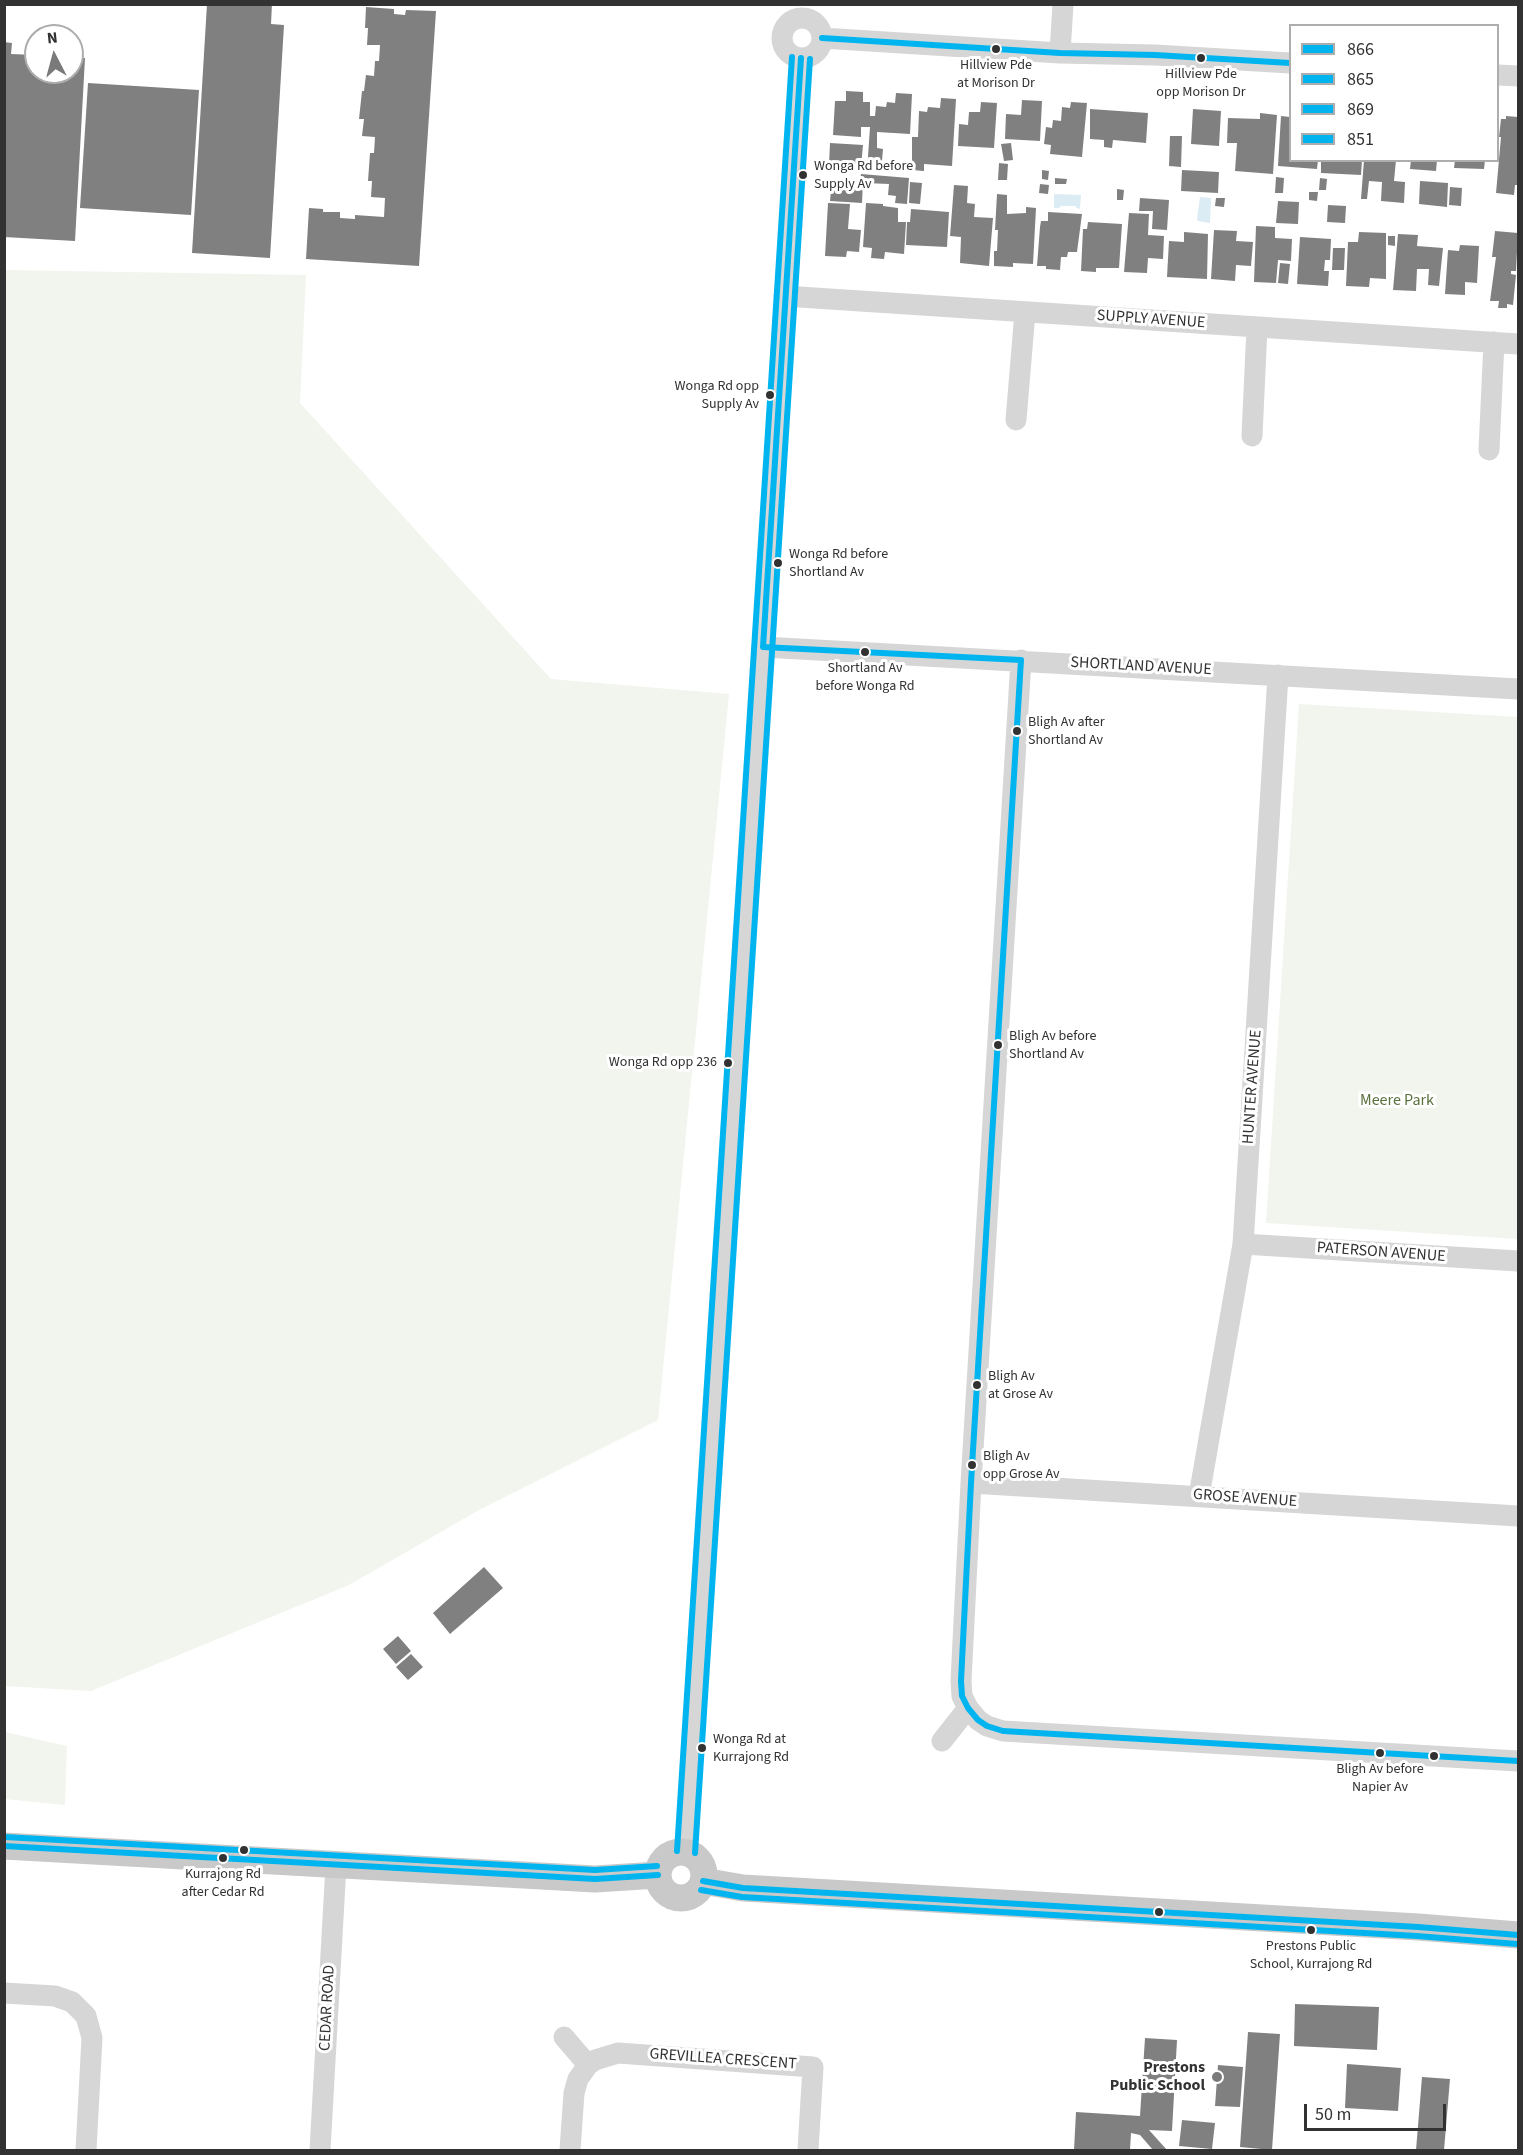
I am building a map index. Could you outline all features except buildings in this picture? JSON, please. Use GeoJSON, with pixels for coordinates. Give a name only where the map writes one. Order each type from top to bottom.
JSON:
{"type":"FeatureCollection","features":[{"type":"Feature","properties":{"kind":"main road"},"geometry":{"type":"LineString","coordinates":[[4,1846],[595,1879],[658,1875]]}},
{"type":"Feature","properties":{"kind":"main road"},"geometry":{"type":"LineString","coordinates":[[686,1852],[695,1857],[702,1866],[703,1881],[698,1891],[680,1898],[666,1892],[658,1875],[666,1858],[672,1854],[686,1852]]}},
{"type":"Feature","properties":{"kind":"main road"},"geometry":{"type":"LineString","coordinates":[[703,1881],[742,1888],[1406,1926],[1518,1935]]}},
{"type":"Feature","properties":{"kind":"street"},"geometry":{"type":"LineString","coordinates":[[1060,53],[1063,4]]}},
{"type":"Feature","properties":{"kind":"street"},"geometry":{"type":"LineString","coordinates":[[805,11],[816,23],[822,33],[822,38],[821,45],[813,55],[801,58],[788,53],[781,36],[792,20],[805,11]]}},
{"type":"Feature","properties":{"kind":"street"},"geometry":{"type":"LineString","coordinates":[[822,38],[1060,53],[1155,55],[1289,63]]}},
{"type":"Feature","properties":{"kind":"street"},"geometry":{"type":"LineString","coordinates":[[686,1852],[801,58]]}},
{"type":"Feature","properties":{"kind":"street"},"geometry":{"type":"LineString","coordinates":[[1499,75],[1518,76]]}},
{"type":"Feature","properties":{"kind":"street","name":"SUPPLY AVENUE"},"geometry":{"type":"LineString","coordinates":[[784,296],[1518,344]]}},
{"type":"Feature","properties":{"kind":"street"},"geometry":{"type":"LineString","coordinates":[[1016,420],[1025,312]]}},
{"type":"Feature","properties":{"kind":"street"},"geometry":{"type":"LineString","coordinates":[[1252,436],[1257,327]]}},
{"type":"Feature","properties":{"kind":"street"},"geometry":{"type":"LineString","coordinates":[[1490,450],[1494,342]]}},
{"type":"Feature","properties":{"kind":"street","name":"SHORTLAND AVENUE"},"geometry":{"type":"LineString","coordinates":[[763,647],[1518,689]]}},
{"type":"Feature","properties":{"kind":"street"},"geometry":{"type":"LineString","coordinates":[[1021,660],[971,1483],[962,1696],[978,1720],[987,1726],[1003,1731],[1518,1761]]}},
{"type":"Feature","properties":{"kind":"street","name":"HUNTER AVENUE"},"geometry":{"type":"LineString","coordinates":[[1198,1496],[1243,1244],[1278,675]]}},
{"type":"Feature","properties":{"kind":"street","name":"PATERSON AVENUE"},"geometry":{"type":"LineString","coordinates":[[1243,1244],[1518,1261]]}},
{"type":"Feature","properties":{"kind":"street","name":"GROSE AVENUE"},"geometry":{"type":"LineString","coordinates":[[971,1483],[1518,1516]]}},
{"type":"Feature","properties":{"kind":"street"},"geometry":{"type":"LineString","coordinates":[[942,1741],[968,1708]]}},
{"type":"Feature","properties":{"kind":"street","name":"CEDAR ROAD"},"geometry":{"type":"LineString","coordinates":[[320,2151],[336,1865]]}},
{"type":"Feature","properties":{"kind":"street"},"geometry":{"type":"LineString","coordinates":[[4,1993],[54,1996],[72,2002],[86,2016],[92,2038],[86,2151]]}},
{"type":"Feature","properties":{"kind":"street"},"geometry":{"type":"LineString","coordinates":[[564,2037],[588,2065],[578,2079],[574,2093],[570,2151]]}},
{"type":"Feature","properties":{"kind":"street","name":"GREVILLEA CRESCENT"},"geometry":{"type":"LineString","coordinates":[[588,2065],[602,2056],[618,2053],[813,2067],[808,2151]]}},
{"type":"Feature","properties":{"kind":"green space"},"geometry":{"type":"Polygon","coordinates":[[[5,270],[306,275],[300,403],[551,679],[729,694],[658,1420],[479,1510],[349,1585],[91,1691],[5,1686],[5,270]]]}},
{"type":"Feature","properties":{"kind":"green space","name":"Meere Park"},"geometry":{"type":"Polygon","coordinates":[[[1299,704],[1518,717],[1518,1239],[1266,1223],[1299,704]]]}},
{"type":"Feature","properties":{"kind":"green space"},"geometry":{"type":"Polygon","coordinates":[[[5,1732],[67,1746],[65,1805],[5,1799],[5,1732]]]}},
{"type":"Feature","properties":{"kind":"shaded area"},"geometry":{"type":"Polygon","coordinates":[[[1054,194],[1081,195],[1080,209],[1076,206],[1054,208],[1054,194]]]}},
{"type":"Feature","properties":{"kind":"shaded area"},"geometry":{"type":"Polygon","coordinates":[[[1200,197],[1211,198],[1210,223],[1197,219],[1200,197]]]}},
{"type":"Feature","properties":{"kind":"transit line","name":"866"},"geometry":{"type":"LineString","coordinates":[[822,38],[1060,53],[1155,55],[1289,63]]}},
{"type":"Feature","properties":{"kind":"transit line","name":"869"},"geometry":{"type":"LineString","coordinates":[[677,1851],[792,57]]}},
{"type":"Feature","properties":{"kind":"transit line","name":"866"},"geometry":{"type":"LineString","coordinates":[[763,647],[801,58]]}},
{"type":"Feature","properties":{"kind":"transit line","name":"865"},"geometry":{"type":"LineString","coordinates":[[695,1853],[810,59]]}},
{"type":"Feature","properties":{"kind":"transit line","name":"866"},"geometry":{"type":"LineString","coordinates":[[763,647],[1021,660]]}},
{"type":"Feature","properties":{"kind":"transit line","name":"866"},"geometry":{"type":"LineString","coordinates":[[1021,660],[971,1483],[962,1696],[978,1720],[987,1726],[1003,1731],[1518,1761]]}},
{"type":"Feature","properties":{"kind":"transit line","name":"869"},"geometry":{"type":"LineString","coordinates":[[5,1837],[595,1870],[657,1866]]}},
{"type":"Feature","properties":{"kind":"transit line","name":"851"},"geometry":{"type":"LineString","coordinates":[[4,1846],[595,1879],[658,1875]]}},
{"type":"Feature","properties":{"kind":"transit line","name":"851"},"geometry":{"type":"LineString","coordinates":[[703,1881],[743,1888],[1418,1927],[1518,1935]]}},
{"type":"Feature","properties":{"kind":"transit line","name":"865"},"geometry":{"type":"LineString","coordinates":[[701,1890],[742,1897],[1417,1936],[1517,1944]]}},
{"type":"Feature","properties":{"kind":"place","name":"Hillview Pde at Morison Dr"},"geometry":{"type":"Point","coordinates":[996,49]}},
{"type":"Feature","properties":{"kind":"place","name":"Hillview Pde opp Morison Dr"},"geometry":{"type":"Point","coordinates":[1201,58]}},
{"type":"Feature","properties":{"kind":"place","name":"Wonga Rd before Supply Av"},"geometry":{"type":"Point","coordinates":[803,175]}},
{"type":"Feature","properties":{"kind":"place","name":"Wonga Rd opp Supply Av"},"geometry":{"type":"Point","coordinates":[770,395]}},
{"type":"Feature","properties":{"kind":"place","name":"Wonga Rd before Shortland Av"},"geometry":{"type":"Point","coordinates":[778,563]}},
{"type":"Feature","properties":{"kind":"place","name":"Shortland Av before Wonga Rd"},"geometry":{"type":"Point","coordinates":[865,652]}},
{"type":"Feature","properties":{"kind":"place","name":"Bligh Av after Shortland Av"},"geometry":{"type":"Point","coordinates":[1017,731]}},
{"type":"Feature","properties":{"kind":"place","name":"Bligh Av before Shortland Av"},"geometry":{"type":"Point","coordinates":[998,1045]}},
{"type":"Feature","properties":{"kind":"place","name":"Wonga Rd opp 236"},"geometry":{"type":"Point","coordinates":[728,1063]}},
{"type":"Feature","properties":{"kind":"place","name":"Bligh Av at Grose Av"},"geometry":{"type":"Point","coordinates":[977,1385]}},
{"type":"Feature","properties":{"kind":"place","name":"Bligh Av opp Grose Av"},"geometry":{"type":"Point","coordinates":[972,1465]}},
{"type":"Feature","properties":{"kind":"place","name":"Wonga Rd at Kurrajong Rd"},"geometry":{"type":"Point","coordinates":[702,1748]}},
{"type":"Feature","properties":{"kind":"place","name":"Bligh Av before Napier Av"},"geometry":{"type":"Point","coordinates":[1380,1753]}},
{"type":"Feature","properties":{"kind":"place","name":"Kurrajong Rd after Cedar Rd"},"geometry":{"type":"Point","coordinates":[223,1858]}},
{"type":"Feature","properties":{"kind":"place","name":"Prestons Public School, Kurrajong Rd"},"geometry":{"type":"Point","coordinates":[1311,1930]}},
{"type":"Feature","properties":{"kind":"place","name":"Prestons Public School"},"geometry":{"type":"Point","coordinates":[1217,2077]}}]}
